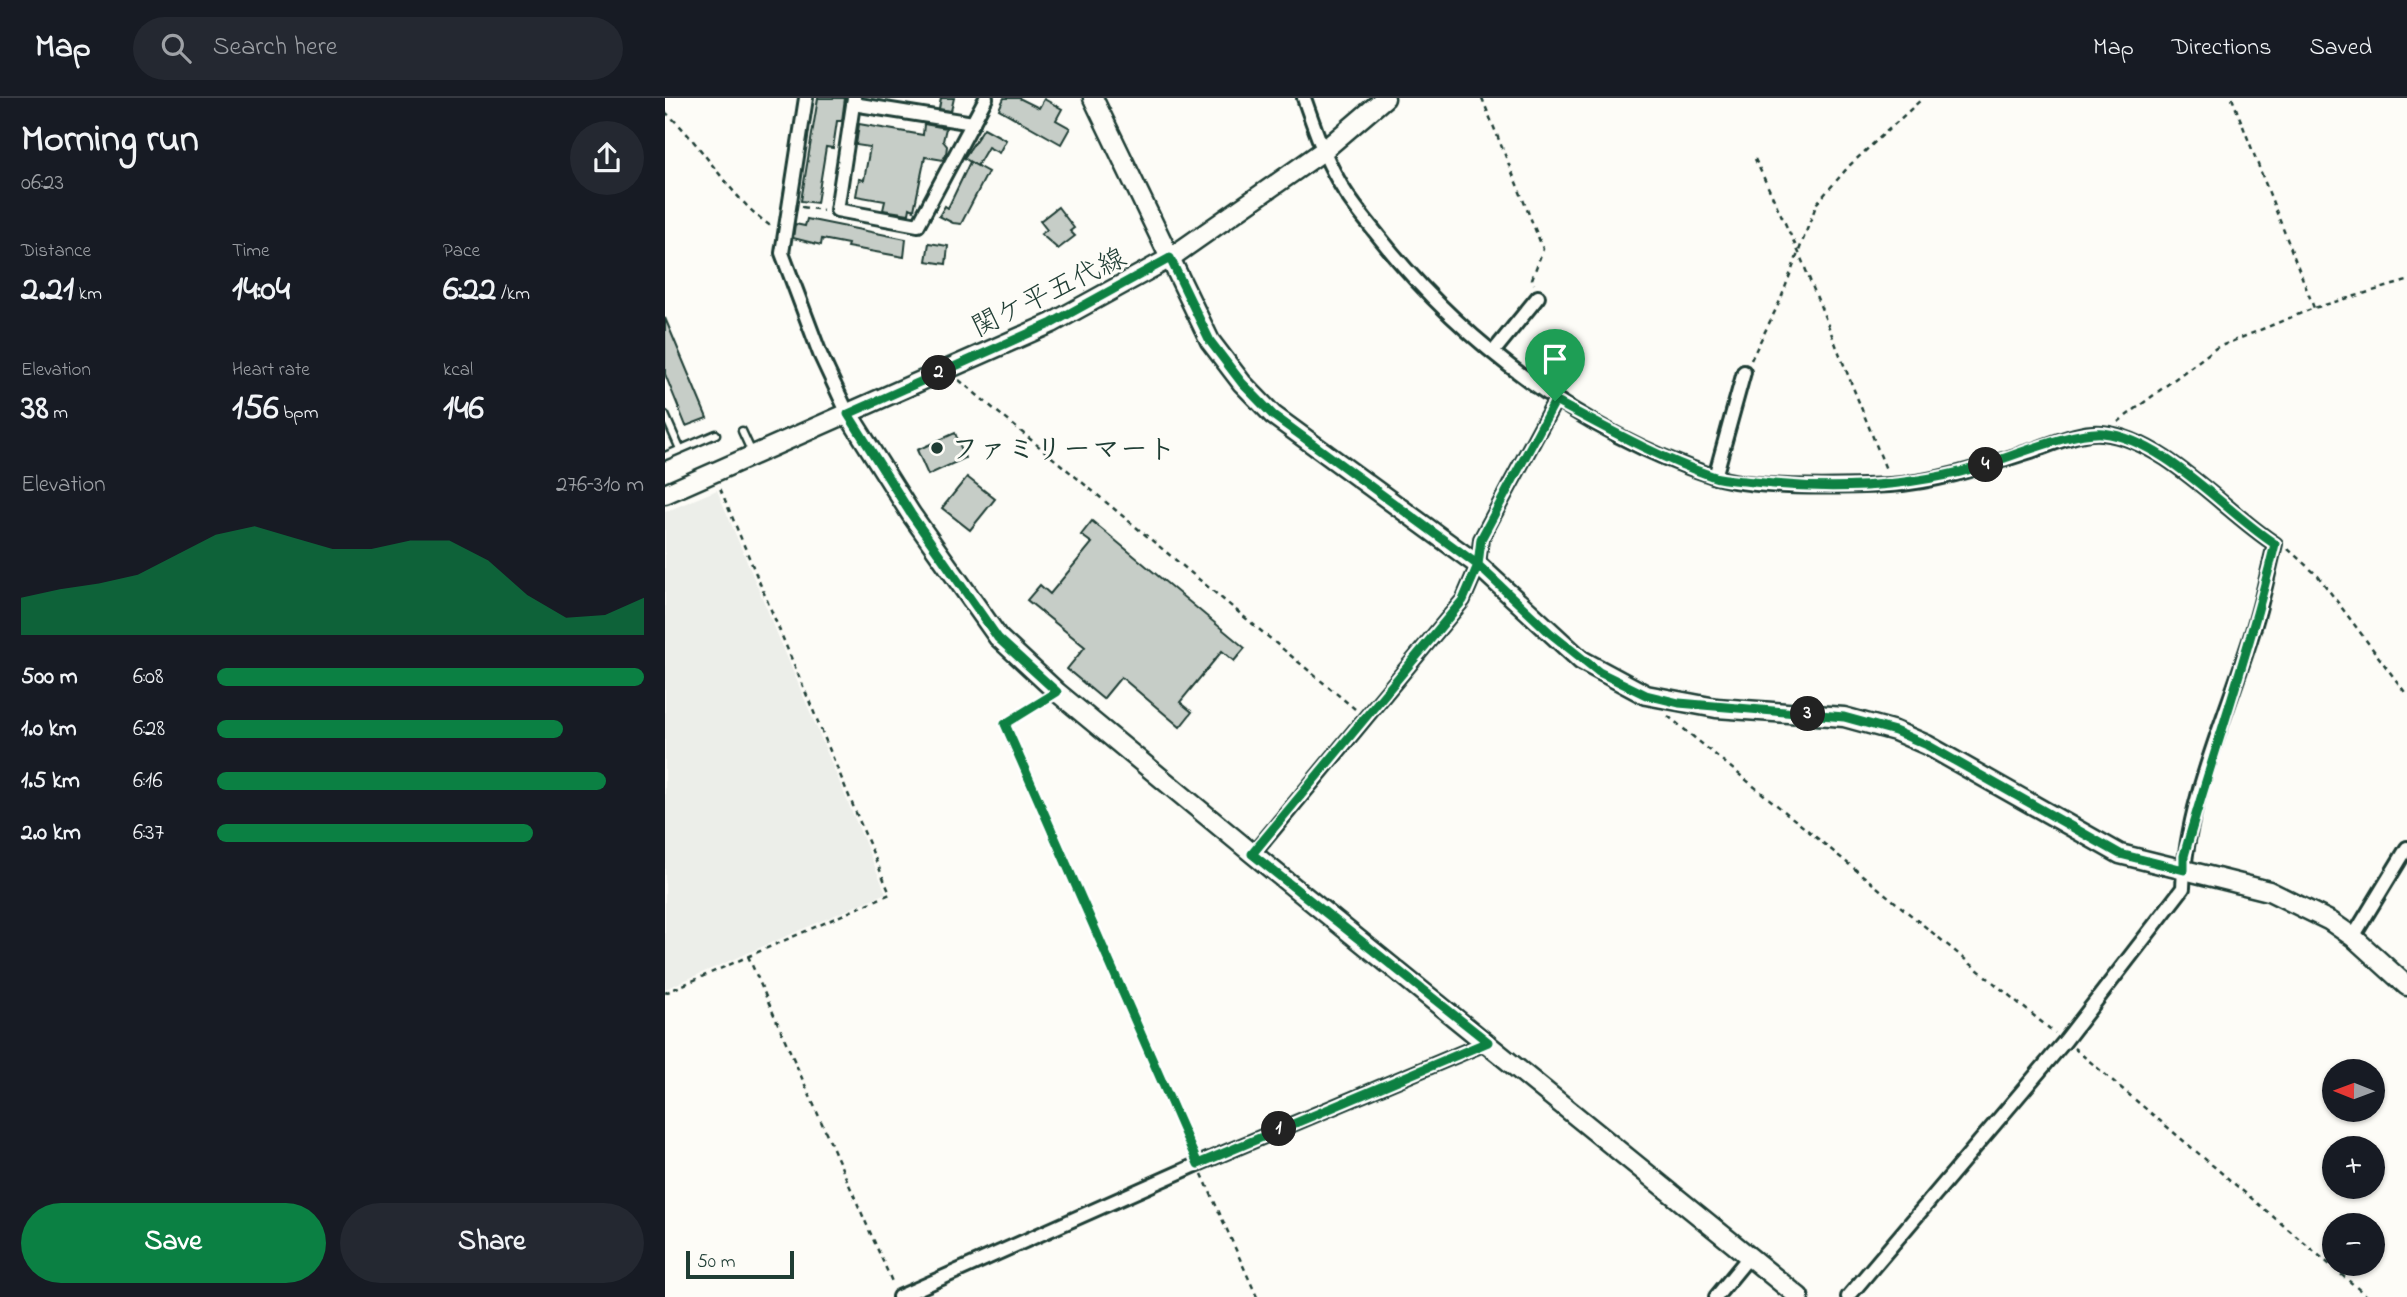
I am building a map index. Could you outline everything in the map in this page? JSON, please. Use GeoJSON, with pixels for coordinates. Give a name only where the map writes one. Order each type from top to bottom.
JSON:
{"type":"FeatureCollection","features":[{"type":"Feature","properties":{"kind":"street"},"geometry":{"type":"LineString","coordinates":[[806,98],[783,235],[782,253],[788,272],[848,414],[875,460],[998,638],[1057,692],[1252,854],[1488,1042],[1748,1258],[1799,1297]]}},
{"type":"Feature","properties":{"kind":"street"},"geometry":{"type":"LineString","coordinates":[[973,123],[853,101],[837,210],[918,225],[973,123],[986,98]]}},
{"type":"Feature","properties":{"kind":"street"},"geometry":{"type":"LineString","coordinates":[[1093,98],[1210,341],[1233,373],[1273,415],[1478,565],[1581,660],[1623,685],[1679,703],[1832,716],[1895,731],[1927,745],[2120,854],[2269,891],[2330,921],[2353,937],[2407,986]]}},
{"type":"Feature","properties":{"kind":"street"},"geometry":{"type":"LineString","coordinates":[[1304,98],[1323,151],[1356,208],[1408,274],[1442,310],[1555,401],[1626,439],[1715,477],[1786,486],[1892,485],[1951,475],[2068,439],[2104,433],[2139,446],[2203,484],[2251,529],[2275,544],[2257,618],[2212,753],[2184,856],[2183,888],[2065,1041],[1848,1297]]}},
{"type":"Feature","properties":{"kind":"street","name":"関ケ平五代線"},"geometry":{"type":"LineString","coordinates":[[665,494],[1052,323],[1170,258],[1323,151],[1385,98]]}},
{"type":"Feature","properties":{"kind":"street"},"geometry":{"type":"LineString","coordinates":[[1494,351],[1538,297]]}},
{"type":"Feature","properties":{"kind":"street"},"geometry":{"type":"LineString","coordinates":[[1715,477],[1744,372]]}},
{"type":"Feature","properties":{"kind":"street"},"geometry":{"type":"LineString","coordinates":[[1252,854],[1463,600],[1478,565],[1481,539],[1555,401]]}},
{"type":"Feature","properties":{"kind":"street"},"geometry":{"type":"LineString","coordinates":[[2353,937],[2407,848]]}},
{"type":"Feature","properties":{"kind":"street"},"geometry":{"type":"LineString","coordinates":[[899,1297],[1198,1164],[1488,1042]]}},
{"type":"Feature","properties":{"kind":"street"},"geometry":{"type":"LineString","coordinates":[[1716,1297],[1748,1258]]}},
{"type":"Feature","properties":{"kind":"lane"},"geometry":{"type":"LineString","coordinates":[[665,415],[680,449]]}},
{"type":"Feature","properties":{"kind":"lane"},"geometry":{"type":"LineString","coordinates":[[741,431],[753,456]]}},
{"type":"Feature","properties":{"kind":"lane"},"geometry":{"type":"LineString","coordinates":[[665,456],[716,434]]}},
{"type":"Feature","properties":{"kind":"path"},"geometry":{"type":"LineString","coordinates":[[1482,98],[1543,249],[1532,279],[1538,297]]}},
{"type":"Feature","properties":{"kind":"path"},"geometry":{"type":"LineString","coordinates":[[1744,372],[1799,253],[1817,203],[1850,165],[1923,98]]}},
{"type":"Feature","properties":{"kind":"path"},"geometry":{"type":"LineString","coordinates":[[2232,98],[2314,308]]}},
{"type":"Feature","properties":{"kind":"path"},"geometry":{"type":"LineString","coordinates":[[665,112],[685,129],[740,200],[783,235]]}},
{"type":"Feature","properties":{"kind":"path"},"geometry":{"type":"LineString","coordinates":[[1755,159],[1799,253],[1892,485]]}},
{"type":"Feature","properties":{"kind":"path"},"geometry":{"type":"LineString","coordinates":[[788,205],[837,210]]}},
{"type":"Feature","properties":{"kind":"path"},"geometry":{"type":"LineString","coordinates":[[2104,433],[2216,348],[2314,308],[2407,281]]}},
{"type":"Feature","properties":{"kind":"path"},"geometry":{"type":"LineString","coordinates":[[946,370],[1366,718]]}},
{"type":"Feature","properties":{"kind":"path"},"geometry":{"type":"LineString","coordinates":[[665,993],[890,894],[714,473]]}},
{"type":"Feature","properties":{"kind":"path"},"geometry":{"type":"LineString","coordinates":[[2275,544],[2289,549],[2318,576],[2407,695]]}},
{"type":"Feature","properties":{"kind":"path"},"geometry":{"type":"LineString","coordinates":[[1057,692],[1005,724],[1257,1297]]}},
{"type":"Feature","properties":{"kind":"path"},"geometry":{"type":"LineString","coordinates":[[1665,713],[2065,1041],[2368,1297]]}},
{"type":"Feature","properties":{"kind":"path"},"geometry":{"type":"LineString","coordinates":[[748,956],[893,1284]]}},
{"type":"Feature","properties":{"kind":"shaded area"},"geometry":{"type":"Polygon","coordinates":[[[717,490],[886,893],[665,989],[665,512],[717,490]]]}},
{"type":"Feature","properties":{"kind":"building"},"geometry":{"type":"Polygon","coordinates":[[[818,98],[845,98],[842,121],[837,121],[833,148],[826,147],[817,203],[801,201],[818,98]]]}},
{"type":"Feature","properties":{"kind":"building"},"geometry":{"type":"Polygon","coordinates":[[[941,98],[954,98],[951,111],[939,109],[941,98]]]}},
{"type":"Feature","properties":{"kind":"building"},"geometry":{"type":"Polygon","coordinates":[[[1004,98],[1019,98],[1039,108],[1044,99],[1062,109],[1056,120],[1070,128],[1061,144],[999,109],[1004,98]]]}},
{"type":"Feature","properties":{"kind":"building"},"geometry":{"type":"Polygon","coordinates":[[[859,124],[923,135],[924,124],[946,128],[943,141],[947,146],[946,154],[943,160],[925,157],[914,210],[910,208],[909,214],[883,210],[885,201],[856,196],[859,179],[864,180],[870,147],[856,145],[859,124]]]}},
{"type":"Feature","properties":{"kind":"building"},"geometry":{"type":"Polygon","coordinates":[[[984,128],[1006,140],[999,153],[988,147],[977,166],[964,158],[984,128]]]}},
{"type":"Feature","properties":{"kind":"building"},"geometry":{"type":"Polygon","coordinates":[[[970,162],[988,172],[961,224],[953,223],[939,216],[945,206],[948,208],[970,162]]]}},
{"type":"Feature","properties":{"kind":"building"},"geometry":{"type":"Polygon","coordinates":[[[1058,207],[1074,228],[1070,231],[1075,236],[1058,249],[1041,234],[1047,230],[1040,221],[1058,207]]]}},
{"type":"Feature","properties":{"kind":"building"},"geometry":{"type":"Polygon","coordinates":[[[807,219],[906,239],[904,257],[847,247],[848,244],[822,239],[821,245],[793,238],[795,224],[805,226],[807,219]]]}},
{"type":"Feature","properties":{"kind":"building"},"geometry":{"type":"Polygon","coordinates":[[[929,243],[948,246],[946,264],[926,261],[929,243]]]}},
{"type":"Feature","properties":{"kind":"building"},"geometry":{"type":"Polygon","coordinates":[[[665,318],[707,418],[686,426],[665,374],[665,318]]]}},
{"type":"Feature","properties":{"kind":"building"},"geometry":{"type":"Polygon","coordinates":[[[955,433],[965,458],[928,475],[917,450],[955,433]]]}},
{"type":"Feature","properties":{"kind":"building"},"geometry":{"type":"Polygon","coordinates":[[[967,477],[995,499],[970,530],[942,508],[967,477]]]}},
{"type":"Feature","properties":{"kind":"building"},"geometry":{"type":"Polygon","coordinates":[[[1092,521],[1245,648],[1234,661],[1222,651],[1180,702],[1192,712],[1180,727],[1121,677],[1103,699],[1067,669],[1085,647],[1027,600],[1040,585],[1050,594],[1092,543],[1081,535],[1092,521]]]}},
{"type":"Feature","properties":{"kind":"place","name":"ファミリーマート"},"geometry":{"type":"Point","coordinates":[937,448]}},
{"type":"Feature","properties":{"kind":"route"},"geometry":{"type":"LineString","coordinates":[[1555,401],[1481,539],[1478,565],[1463,600],[1252,854],[1488,1042],[1198,1164],[1005,724],[1057,692],[998,638],[868,450],[848,414],[1052,323],[1170,258],[1210,341],[1224,362],[1273,415],[1478,565],[1550,633],[1599,672],[1646,695],[1679,703],[1716,708],[1821,714],[1844,717],[1895,731],[1927,745],[2120,854],[2184,870],[2184,856],[2212,753],[2257,618],[2275,544],[2251,529],[2203,484],[2139,446],[2104,433],[2068,439],[1938,478],[1892,485],[1786,486],[1715,477],[1626,439],[1555,401]]}}]}
